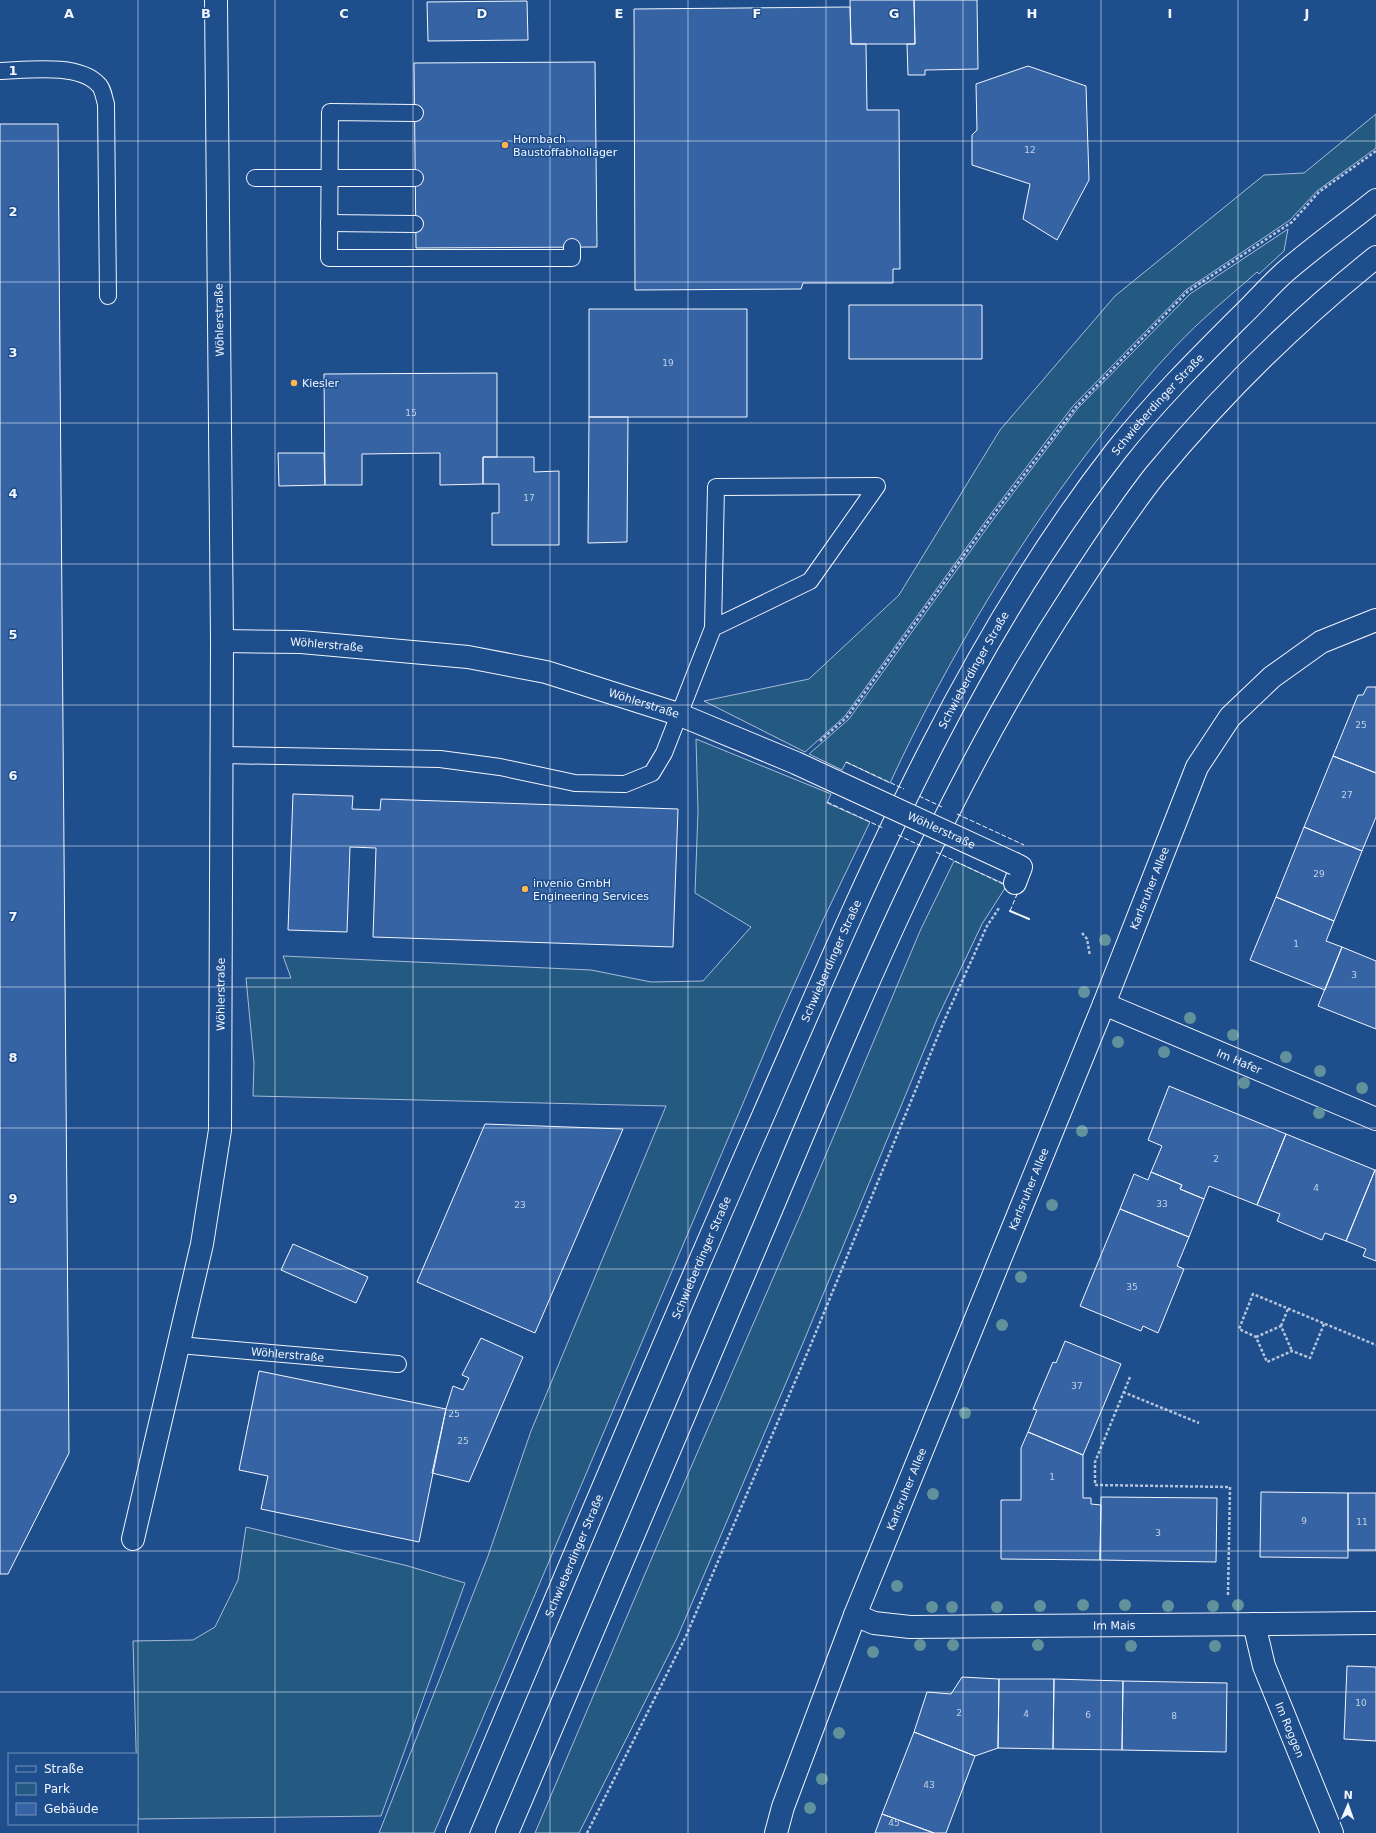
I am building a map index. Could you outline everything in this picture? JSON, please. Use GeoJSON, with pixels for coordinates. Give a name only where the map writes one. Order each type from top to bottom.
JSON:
{"type":"FeatureCollection","features":[{"type":"Feature","properties":{"kind":"street","name":"Wöhlerstraße"},"geometry":{"type":"LineString","coordinates":[[134,1540],[202,1244],[220,1130],[222,640],[216,0]]}},
{"type":"Feature","properties":{"kind":"street","name":"Schwieberdinger Straße"},"geometry":{"type":"LineString","coordinates":[[457,1833],[652,1374],[866,882],[946,719],[985,648],[1024,584],[1064,524],[1117,450],[1182,374],[1282,274],[1376,200]]}},
{"type":"Feature","properties":{"kind":"street"},"geometry":{"type":"LineString","coordinates":[[507,1833],[904,901],[986,737],[1063,608],[1100,552],[1153,478],[1217,404],[1270,351],[1329,295],[1376,258]]}},
{"type":"Feature","properties":{"kind":"street","name":"Karlsruher Allee"},"geometry":{"type":"LineString","coordinates":[[776,1833],[783,1807],[855,1615],[1104,1004],[1197,767],[1230,718],[1272,677],[1321,642],[1376,620]]}},
{"type":"Feature","properties":{"kind":"street","name":"Wöhlerstraße"},"geometry":{"type":"LineString","coordinates":[[222,640],[301,642],[468,657],[546,672],[678,714],[796,763],[837,782],[1015,873]]}},
{"type":"Feature","properties":{"kind":"street","name":"Im Hafer"},"geometry":{"type":"LineString","coordinates":[[1104,1004],[1376,1119]]}},
{"type":"Feature","properties":{"kind":"street","name":"Im Mais"},"geometry":{"type":"LineString","coordinates":[[855,1615],[874,1623],[910,1627],[1376,1623]]}},
{"type":"Feature","properties":{"kind":"street","name":"Im Roggen"},"geometry":{"type":"LineString","coordinates":[[1254,1624],[1264,1666],[1332,1833]]}},
{"type":"Feature","properties":{"kind":"lane"},"geometry":{"type":"LineString","coordinates":[[0,70],[70,70],[87,75],[100,85],[106,104],[108,296]]}},
{"type":"Feature","properties":{"kind":"lane"},"geometry":{"type":"LineString","coordinates":[[415,113],[330,112],[329,258],[572,258],[572,247]]}},
{"type":"Feature","properties":{"kind":"lane"},"geometry":{"type":"LineString","coordinates":[[255,178],[415,178]]}},
{"type":"Feature","properties":{"kind":"lane"},"geometry":{"type":"LineString","coordinates":[[329,223],[415,224]]}},
{"type":"Feature","properties":{"kind":"lane"},"geometry":{"type":"LineString","coordinates":[[222,755],[440,759],[500,767],[575,783],[626,784],[652,773],[664,753],[713,628],[716,487],[877,486],[810,581],[713,628]]}},
{"type":"Feature","properties":{"kind":"lane","name":"Wöhlerstraße"},"geometry":{"type":"LineString","coordinates":[[178,1344],[398,1364]]}},
{"type":"Feature","properties":{"kind":"path"},"geometry":{"type":"LineString","coordinates":[[796,763],[847,717],[993,515],[1076,407],[1187,292],[1292,222],[1319,192],[1376,151]]}},
{"type":"Feature","properties":{"kind":"path"},"geometry":{"type":"LineString","coordinates":[[587,1833],[686,1636],[809,1349],[944,1020],[987,926],[1015,873]]}},
{"type":"Feature","properties":{"kind":"path"},"geometry":{"type":"LineString","coordinates":[[1324,1324],[1310,1358],[1292,1351],[1267,1362],[1256,1337],[1239,1329],[1253,1294],[1376,1345]]}},
{"type":"Feature","properties":{"kind":"path"},"geometry":{"type":"LineString","coordinates":[[1256,1337],[1281,1326],[1288,1309]]}},
{"type":"Feature","properties":{"kind":"path"},"geometry":{"type":"LineString","coordinates":[[1281,1326],[1292,1351]]}},
{"type":"Feature","properties":{"kind":"path"},"geometry":{"type":"LineString","coordinates":[[1130,1377],[1095,1462],[1094,1486],[1230,1487],[1228,1625]]}},
{"type":"Feature","properties":{"kind":"path"},"geometry":{"type":"LineString","coordinates":[[1123,1392],[1199,1423]]}},
{"type":"Feature","properties":{"kind":"green space"},"geometry":{"type":"Polygon","coordinates":[[[1376,114],[1376,148],[1317,191],[1290,220],[1186,290],[1073,406],[990,515],[845,716],[805,752],[704,701],[809,679],[899,595],[1000,430],[1115,296],[1264,175],[1304,173],[1376,114]]]}},
{"type":"Feature","properties":{"kind":"green space"},"geometry":{"type":"Polygon","coordinates":[[[1288,229],[1284,251],[1259,274],[1257,272],[1215,308],[1175,347],[1130,398],[1074,471],[1015,556],[987,600],[936,690],[890,783],[846,762],[842,770],[809,754],[849,719],[995,517],[1078,408],[1190,294],[1288,229]]]}},
{"type":"Feature","properties":{"kind":"green space"},"geometry":{"type":"Polygon","coordinates":[[[696,739],[831,794],[827,803],[870,822],[824,918],[777,1023],[434,1833],[379,1833],[488,1556],[531,1431],[666,1106],[253,1096],[254,1063],[246,978],[291,978],[283,956],[591,970],[651,982],[703,981],[751,927],[695,893],[698,811],[696,739]]]}},
{"type":"Feature","properties":{"kind":"green space"},"geometry":{"type":"Polygon","coordinates":[[[954,861],[1007,885],[982,924],[937,1019],[803,1343],[677,1638],[579,1833],[535,1833],[659,1541],[803,1209],[920,931],[954,861]]]}},
{"type":"Feature","properties":{"kind":"green space"},"geometry":{"type":"Polygon","coordinates":[[[246,1527],[408,1566],[465,1583],[381,1816],[138,1819],[138,1753],[136,1753],[133,1641],[193,1640],[215,1627],[238,1580],[246,1527]]]}},
{"type":"Feature","properties":{"kind":"building"},"geometry":{"type":"Polygon","coordinates":[[[850,0],[914,0],[915,44],[851,44],[850,0]]]}},
{"type":"Feature","properties":{"kind":"building"},"geometry":{"type":"Polygon","coordinates":[[[914,0],[977,0],[978,69],[925,70],[925,75],[908,75],[907,44],[915,44],[914,0]]]}},
{"type":"Feature","properties":{"kind":"building"},"geometry":{"type":"Polygon","coordinates":[[[527,1],[528,40],[428,41],[427,2],[527,1]]]}},
{"type":"Feature","properties":{"kind":"building"},"geometry":{"type":"Polygon","coordinates":[[[850,7],[851,44],[866,44],[867,110],[899,110],[900,269],[893,269],[893,283],[803,283],[801,289],[635,290],[634,9],[850,7]]]}},
{"type":"Feature","properties":{"kind":"building","name":"Hornbach Baustoffabhollager"},"geometry":{"type":"Polygon","coordinates":[[[595,62],[597,247],[416,248],[414,63],[595,62]]]}},
{"type":"Feature","properties":{"kind":"building"},"geometry":{"type":"Polygon","coordinates":[[[1028,66],[1086,86],[1089,180],[1057,240],[1023,219],[1030,184],[972,165],[972,135],[977,130],[976,84],[1028,66]]]}},
{"type":"Feature","properties":{"kind":"building"},"geometry":{"type":"Polygon","coordinates":[[[0,124],[58,124],[69,1453],[8,1574],[0,1574],[0,124]]]}},
{"type":"Feature","properties":{"kind":"building"},"geometry":{"type":"Polygon","coordinates":[[[849,305],[982,305],[982,359],[849,359],[849,305]]]}},
{"type":"Feature","properties":{"kind":"building"},"geometry":{"type":"Polygon","coordinates":[[[589,309],[747,309],[747,417],[589,417],[589,309]]]}},
{"type":"Feature","properties":{"kind":"building"},"geometry":{"type":"Polygon","coordinates":[[[497,373],[497,457],[483,457],[483,484],[440,485],[440,453],[362,454],[362,485],[325,485],[324,374],[497,373]]]}},
{"type":"Feature","properties":{"kind":"building"},"geometry":{"type":"Polygon","coordinates":[[[589,417],[628,417],[627,542],[588,543],[589,417]]]}},
{"type":"Feature","properties":{"kind":"building"},"geometry":{"type":"Polygon","coordinates":[[[278,453],[324,453],[325,485],[279,486],[278,453]]]}},
{"type":"Feature","properties":{"kind":"building"},"geometry":{"type":"Polygon","coordinates":[[[483,457],[534,457],[534,472],[559,471],[559,545],[492,545],[492,513],[499,513],[499,484],[483,484],[483,457]]]}},
{"type":"Feature","properties":{"kind":"building"},"geometry":{"type":"Polygon","coordinates":[[[1367,687],[1376,687],[1376,773],[1333,756],[1358,695],[1363,695],[1367,687]]]}},
{"type":"Feature","properties":{"kind":"building"},"geometry":{"type":"Polygon","coordinates":[[[1333,756],[1376,773],[1376,817],[1362,851],[1304,827],[1333,756]]]}},
{"type":"Feature","properties":{"kind":"building","name":"invenio GmbH Engineering Services"},"geometry":{"type":"Polygon","coordinates":[[[293,794],[353,796],[352,809],[380,810],[381,799],[678,809],[673,947],[373,937],[376,848],[350,847],[347,932],[288,930],[293,794]]]}},
{"type":"Feature","properties":{"kind":"building"},"geometry":{"type":"Polygon","coordinates":[[[1304,827],[1362,851],[1334,921],[1276,897],[1304,827]]]}},
{"type":"Feature","properties":{"kind":"building"},"geometry":{"type":"Polygon","coordinates":[[[1276,897],[1334,921],[1326,941],[1342,947],[1325,990],[1250,960],[1276,897]]]}},
{"type":"Feature","properties":{"kind":"building"},"geometry":{"type":"Polygon","coordinates":[[[1342,947],[1376,961],[1376,1029],[1318,1006],[1342,947]]]}},
{"type":"Feature","properties":{"kind":"building"},"geometry":{"type":"Polygon","coordinates":[[[1169,1086],[1286,1134],[1257,1205],[1209,1186],[1204,1199],[1180,1189],[1182,1185],[1151,1172],[1162,1146],[1148,1140],[1169,1086]]]}},
{"type":"Feature","properties":{"kind":"building"},"geometry":{"type":"Polygon","coordinates":[[[485,1124],[623,1129],[535,1333],[417,1282],[485,1124]]]}},
{"type":"Feature","properties":{"kind":"building"},"geometry":{"type":"Polygon","coordinates":[[[1286,1134],[1375,1170],[1346,1241],[1325,1233],[1322,1240],[1277,1221],[1280,1214],[1257,1205],[1286,1134]]]}},
{"type":"Feature","properties":{"kind":"building"},"geometry":{"type":"Polygon","coordinates":[[[1375,1170],[1376,1261],[1363,1256],[1366,1249],[1346,1241],[1375,1170]]]}},
{"type":"Feature","properties":{"kind":"building"},"geometry":{"type":"Polygon","coordinates":[[[1151,1172],[1182,1185],[1180,1189],[1204,1199],[1189,1237],[1120,1209],[1134,1174],[1148,1180],[1151,1172]]]}},
{"type":"Feature","properties":{"kind":"building"},"geometry":{"type":"Polygon","coordinates":[[[1120,1209],[1189,1237],[1177,1266],[1184,1269],[1158,1333],[1143,1326],[1141,1331],[1080,1306],[1120,1209]]]}},
{"type":"Feature","properties":{"kind":"building"},"geometry":{"type":"Polygon","coordinates":[[[293,1244],[368,1277],[356,1303],[281,1270],[293,1244]]]}},
{"type":"Feature","properties":{"kind":"building"},"geometry":{"type":"Polygon","coordinates":[[[481,1338],[523,1357],[469,1482],[432,1473],[446,1409],[453,1386],[463,1390],[469,1378],[462,1375],[481,1338]]]}},
{"type":"Feature","properties":{"kind":"building"},"geometry":{"type":"Polygon","coordinates":[[[1065,1341],[1121,1364],[1083,1455],[1028,1432],[1037,1410],[1033,1409],[1053,1362],[1056,1363],[1065,1341]]]}},
{"type":"Feature","properties":{"kind":"building"},"geometry":{"type":"Polygon","coordinates":[[[259,1371],[446,1409],[419,1542],[261,1509],[268,1476],[239,1470],[259,1371]]]}},
{"type":"Feature","properties":{"kind":"building"},"geometry":{"type":"Polygon","coordinates":[[[1028,1432],[1083,1455],[1083,1498],[1091,1498],[1091,1504],[1101,1505],[1100,1560],[1001,1559],[1001,1500],[1021,1500],[1021,1448],[1028,1432]]]}},
{"type":"Feature","properties":{"kind":"building"},"geometry":{"type":"Polygon","coordinates":[[[1261,1492],[1348,1493],[1348,1558],[1260,1557],[1261,1492]]]}},
{"type":"Feature","properties":{"kind":"building"},"geometry":{"type":"Polygon","coordinates":[[[1348,1493],[1376,1493],[1376,1550],[1348,1550],[1348,1493]]]}},
{"type":"Feature","properties":{"kind":"building"},"geometry":{"type":"Polygon","coordinates":[[[1101,1497],[1217,1498],[1216,1562],[1100,1560],[1101,1497]]]}},
{"type":"Feature","properties":{"kind":"building"},"geometry":{"type":"Polygon","coordinates":[[[1347,1666],[1376,1667],[1376,1741],[1344,1739],[1347,1666]]]}},
{"type":"Feature","properties":{"kind":"building"},"geometry":{"type":"Polygon","coordinates":[[[962,1677],[999,1679],[998,1748],[975,1756],[914,1732],[927,1692],[951,1694],[962,1677]]]}},
{"type":"Feature","properties":{"kind":"building"},"geometry":{"type":"Polygon","coordinates":[[[999,1679],[1054,1679],[1053,1749],[998,1748],[999,1679]]]}},
{"type":"Feature","properties":{"kind":"building"},"geometry":{"type":"Polygon","coordinates":[[[1054,1679],[1123,1681],[1122,1750],[1053,1749],[1054,1679]]]}},
{"type":"Feature","properties":{"kind":"building"},"geometry":{"type":"Polygon","coordinates":[[[1123,1681],[1227,1683],[1226,1752],[1122,1750],[1123,1681]]]}},
{"type":"Feature","properties":{"kind":"building"},"geometry":{"type":"Polygon","coordinates":[[[914,1732],[975,1756],[946,1833],[934,1833],[882,1814],[914,1732]]]}},
{"type":"Feature","properties":{"kind":"building"},"geometry":{"type":"Polygon","coordinates":[[[882,1814],[934,1833],[875,1833],[882,1814]]]}},
{"type":"Feature","properties":{"kind":"fence"},"geometry":{"type":"LineString","coordinates":[[846,762],[904,789]]}},
{"type":"Feature","properties":{"kind":"fence"},"geometry":{"type":"LineString","coordinates":[[919,796],[942,807]]}},
{"type":"Feature","properties":{"kind":"fence"},"geometry":{"type":"LineString","coordinates":[[827,802],[883,828]]}},
{"type":"Feature","properties":{"kind":"fence"},"geometry":{"type":"LineString","coordinates":[[957,814],[1024,845]]}},
{"type":"Feature","properties":{"kind":"fence"},"geometry":{"type":"LineString","coordinates":[[898,835],[921,846]]}},
{"type":"Feature","properties":{"kind":"fence"},"geometry":{"type":"LineString","coordinates":[[936,852],[1005,885]]}},
{"type":"Feature","properties":{"kind":"fence"},"geometry":{"type":"LineString","coordinates":[[1010,911],[1018,892]]}},
{"type":"Feature","properties":{"kind":"wall"},"geometry":{"type":"LineString","coordinates":[[1010,911],[1029,919]]}},
{"type":"Feature","properties":{"kind":"place","name":"Hornbach Baustoffabhollager"},"geometry":{"type":"Point","coordinates":[505,145]}},
{"type":"Feature","properties":{"kind":"place","name":"Kiesler"},"geometry":{"type":"Point","coordinates":[294,383]}},
{"type":"Feature","properties":{"kind":"place","name":"invenio GmbH Engineering Services"},"geometry":{"type":"Point","coordinates":[525,889]}}]}
